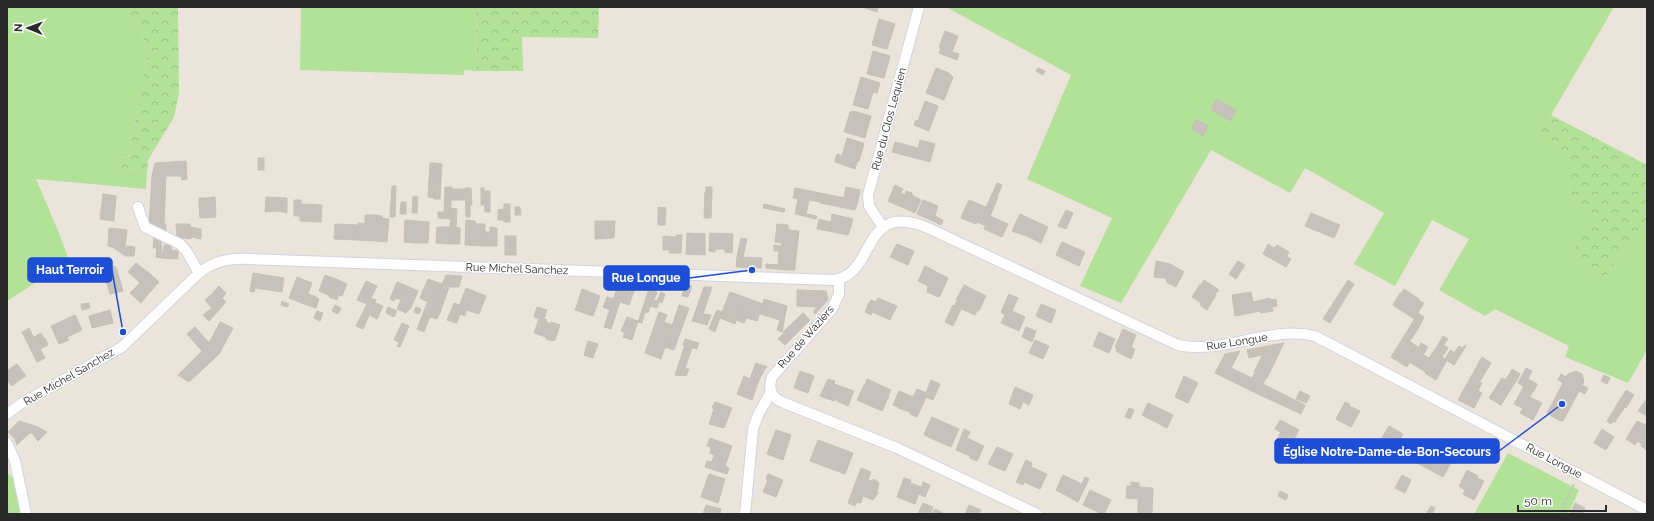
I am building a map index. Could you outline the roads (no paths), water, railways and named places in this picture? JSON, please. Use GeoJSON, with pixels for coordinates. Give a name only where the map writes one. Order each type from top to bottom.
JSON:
{"type":"FeatureCollection","features":[{"type":"Feature","properties":{"kind":"street","name":"Rue du Clos Lequien"},"geometry":{"type":"LineString","coordinates":[[883,227],[869,206],[868,195],[919,7]]}},
{"type":"Feature","properties":{"kind":"street"},"geometry":{"type":"LineString","coordinates":[[138,208],[144,228],[180,244],[187,252],[199,273]]}},
{"type":"Feature","properties":{"kind":"street","name":"Rue Longue"},"geometry":{"type":"LineString","coordinates":[[883,227],[901,222],[921,225],[1178,345],[1208,348],[1284,334],[1315,336],[1647,510]]}},
{"type":"Feature","properties":{"kind":"street"},"geometry":{"type":"LineString","coordinates":[[839,280],[845,278],[855,270],[874,235],[883,227]]}},
{"type":"Feature","properties":{"kind":"street","name":"Rue Michel Sanchez"},"geometry":{"type":"LineString","coordinates":[[7,414],[22,403],[122,347],[199,273],[219,261],[249,258],[839,280]]}},
{"type":"Feature","properties":{"kind":"street","name":"Rue de Waziers"},"geometry":{"type":"LineString","coordinates":[[771,392],[770,382],[774,373],[835,305],[839,294],[839,280]]}},
{"type":"Feature","properties":{"kind":"street"},"geometry":{"type":"LineString","coordinates":[[745,514],[753,429],[758,415],[771,392],[777,400],[897,448],[1037,514]]}},
{"type":"Feature","properties":{"kind":"street"},"geometry":{"type":"LineString","coordinates":[[7,443],[15,461],[26,514]]}},
{"type":"Feature","properties":{"kind":"place","name":"Rue Longue"},"geometry":{"type":"Point","coordinates":[752,270]}},
{"type":"Feature","properties":{"kind":"place","name":"Haut Terroir"},"geometry":{"type":"Point","coordinates":[123,332]}},
{"type":"Feature","properties":{"kind":"place","name":"Église Notre-Dame-de-Bon-Secours"},"geometry":{"type":"Point","coordinates":[1562,404]}}]}
